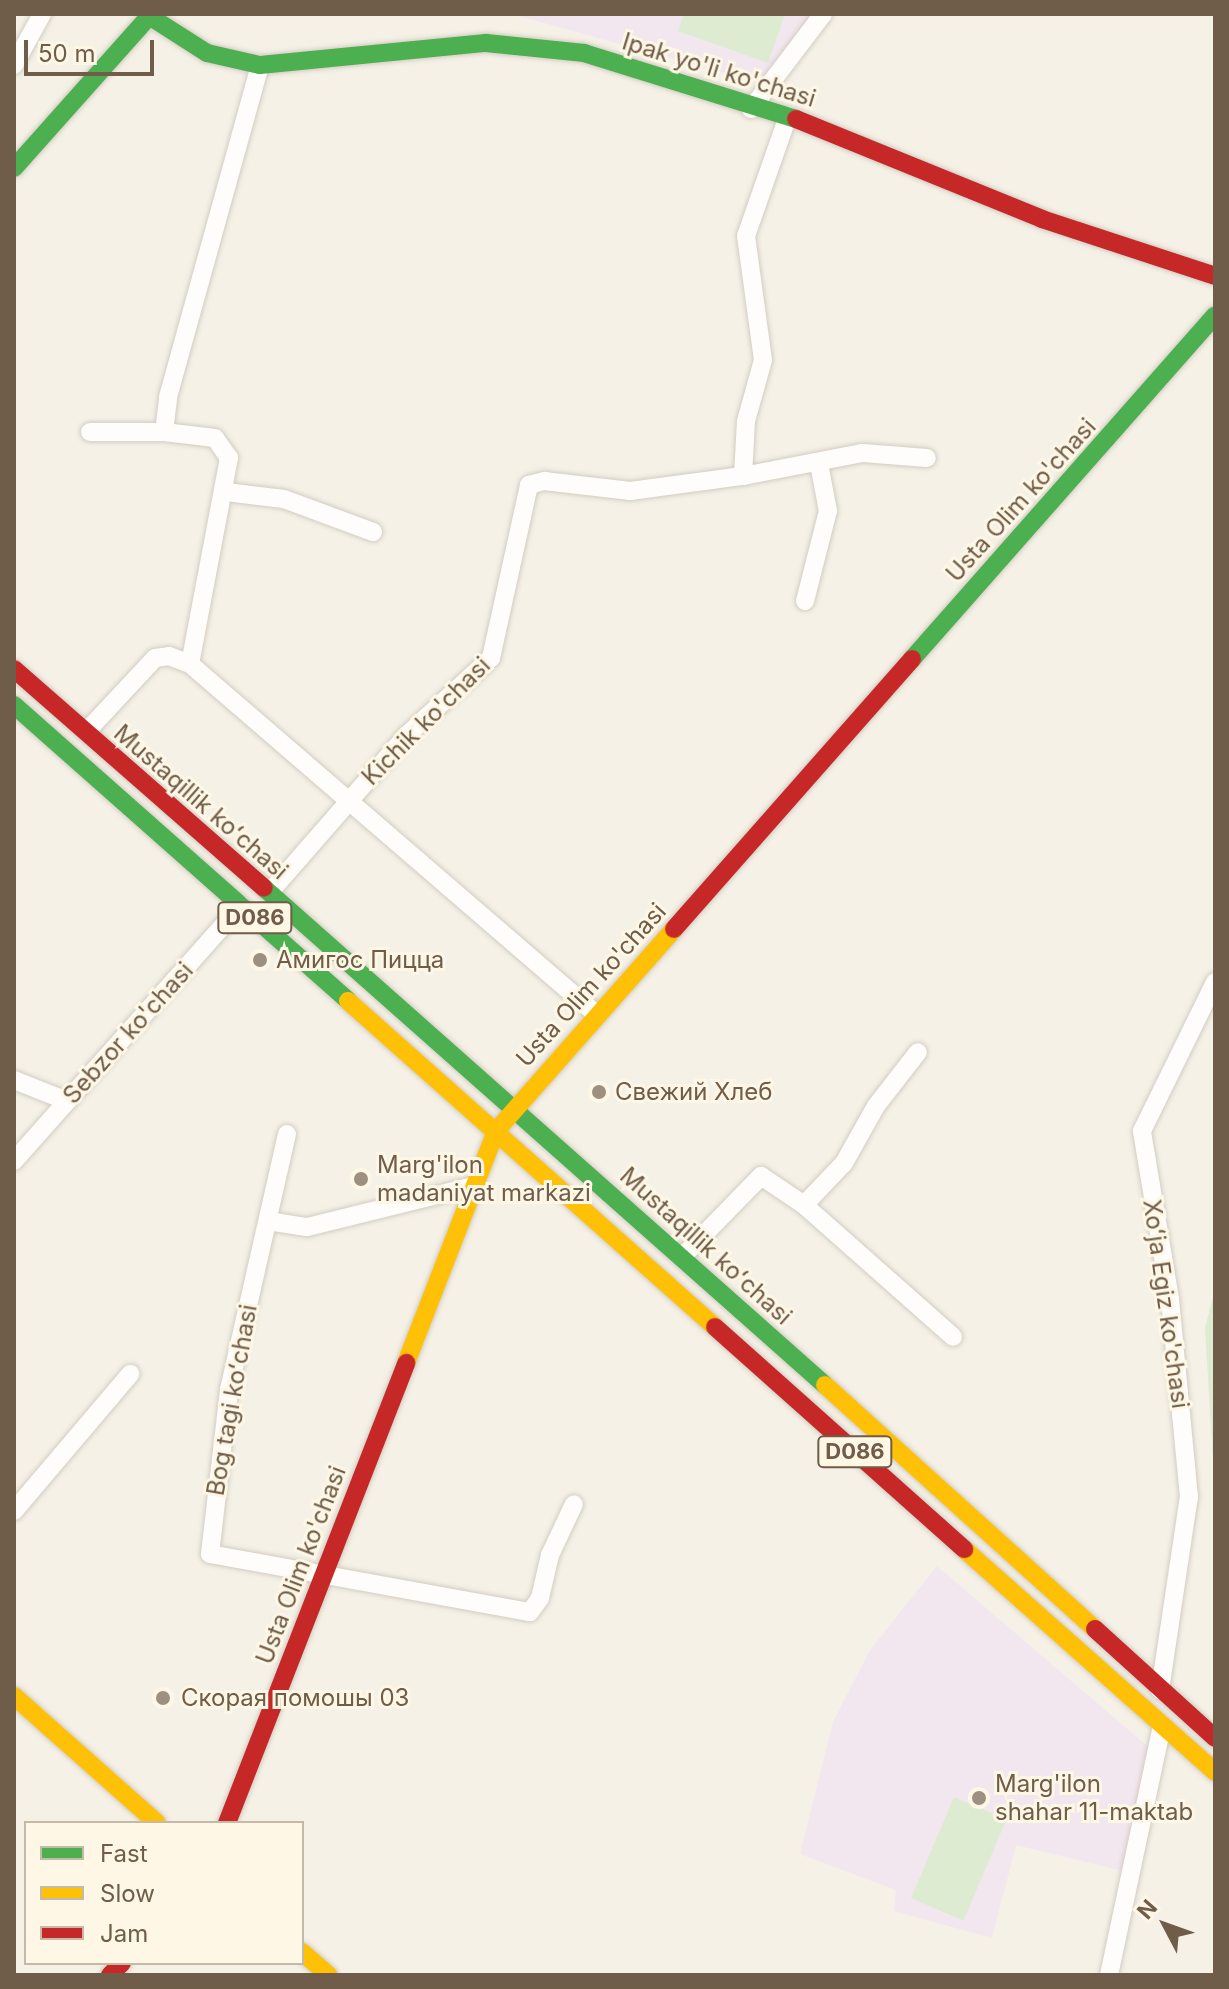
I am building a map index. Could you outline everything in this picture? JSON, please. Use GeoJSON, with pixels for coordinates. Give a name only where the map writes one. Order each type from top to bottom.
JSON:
{"type":"FeatureCollection","features":[{"type":"Feature","properties":{"kind":"main road","name":"Ipak yo'li ko'chasi"},"geometry":{"type":"LineString","coordinates":[[149,15],[207,53],[260,65],[530,44],[584,53],[751,109],[788,116],[1042,219],[1215,276]]}},
{"type":"Feature","properties":{"kind":"main road"},"geometry":{"type":"LineString","coordinates":[[14,168],[149,15]]}},
{"type":"Feature","properties":{"kind":"main road","name":"Usta Olim ko'chasi"},"geometry":{"type":"LineString","coordinates":[[228,1821],[496,1131],[1215,315]]}},
{"type":"Feature","properties":{"kind":"main road","name":"Mustaqillik koʻchasi"},"geometry":{"type":"LineString","coordinates":[[14,669],[683,1256],[1215,1738]]}},
{"type":"Feature","properties":{"kind":"main road","name":"D086"},"geometry":{"type":"LineString","coordinates":[[14,705],[1215,1772]]}},
{"type":"Feature","properties":{"kind":"main road"},"geometry":{"type":"LineString","coordinates":[[1135,1703],[1156,1687]]}},
{"type":"Feature","properties":{"kind":"main road"},"geometry":{"type":"LineString","coordinates":[[14,1696],[155,1821]]}},
{"type":"Feature","properties":{"kind":"main road"},"geometry":{"type":"LineString","coordinates":[[304,1954],[328,1975]]}},
{"type":"Feature","properties":{"kind":"street"},"geometry":{"type":"LineString","coordinates":[[14,65],[42,14]]}},
{"type":"Feature","properties":{"kind":"street"},"geometry":{"type":"LineString","coordinates":[[751,109],[823,14]]}},
{"type":"Feature","properties":{"kind":"street"},"geometry":{"type":"LineString","coordinates":[[164,432],[180,348],[260,65]]}},
{"type":"Feature","properties":{"kind":"street"},"geometry":{"type":"LineString","coordinates":[[788,116],[746,236],[763,360],[746,421],[743,476],[819,464],[863,453],[927,458]]}},
{"type":"Feature","properties":{"kind":"street"},"geometry":{"type":"LineString","coordinates":[[90,432],[164,432],[220,441],[229,458],[226,492],[190,664]]}},
{"type":"Feature","properties":{"kind":"street"},"geometry":{"type":"LineString","coordinates":[[805,601],[828,511],[819,464]]}},
{"type":"Feature","properties":{"kind":"street","name":"Kichik ko'chasi"},"geometry":{"type":"LineString","coordinates":[[269,893],[440,701],[491,658],[529,485],[544,481],[630,491],[743,476]]}},
{"type":"Feature","properties":{"kind":"street"},"geometry":{"type":"LineString","coordinates":[[226,492],[284,499],[373,532]]}},
{"type":"Feature","properties":{"kind":"street"},"geometry":{"type":"LineString","coordinates":[[86,732],[155,658],[169,656],[190,664],[597,1015]]}},
{"type":"Feature","properties":{"kind":"street","name":"Sebzor ko'chasi"},"geometry":{"type":"LineString","coordinates":[[14,1161],[241,905]]}},
{"type":"Feature","properties":{"kind":"street","name":"Xoʻja Egiz ko'chasi"},"geometry":{"type":"LineString","coordinates":[[1156,1687],[1189,1497],[1170,1299],[1142,1131],[1215,982]]}},
{"type":"Feature","properties":{"kind":"street"},"geometry":{"type":"LineString","coordinates":[[804,1205],[844,1163],[876,1106],[918,1052]]}},
{"type":"Feature","properties":{"kind":"street"},"geometry":{"type":"LineString","coordinates":[[14,1080],[67,1101]]}},
{"type":"Feature","properties":{"kind":"street","name":"Bog tagi koʻchasi"},"geometry":{"type":"LineString","coordinates":[[287,1134],[229,1390],[207,1547],[215,1557],[530,1612],[540,1598],[550,1555],[574,1504]]}},
{"type":"Feature","properties":{"kind":"street"},"geometry":{"type":"LineString","coordinates":[[683,1256],[761,1176],[804,1205],[953,1337]]}},
{"type":"Feature","properties":{"kind":"street"},"geometry":{"type":"LineString","coordinates":[[268,1221],[307,1227],[474,1186]]}},
{"type":"Feature","properties":{"kind":"street"},"geometry":{"type":"LineString","coordinates":[[14,1511],[130,1374]]}},
{"type":"Feature","properties":{"kind":"street"},"geometry":{"type":"LineString","coordinates":[[1109,1975],[1162,1726]]}},
{"type":"Feature","properties":{"kind":"shaded area"},"geometry":{"type":"Polygon","coordinates":[[[512,14],[810,14],[812,18],[760,83],[512,14]]]}},
{"type":"Feature","properties":{"kind":"shaded area","name":"Marg'ilon shahar 11-maktab"},"geometry":{"type":"Polygon","coordinates":[[[937,1566],[1153,1751],[1128,1872],[1016,1845],[992,1938],[894,1911],[896,1890],[800,1854],[833,1722],[870,1650],[937,1566]]]}},
{"type":"Feature","properties":{"kind":"green space"},"geometry":{"type":"Polygon","coordinates":[[[684,14],[785,14],[768,63],[678,31],[684,14]]]}},
{"type":"Feature","properties":{"kind":"green space"},"geometry":{"type":"Polygon","coordinates":[[[1215,1289],[1215,1493],[1205,1328],[1215,1289]]]}},
{"type":"Feature","properties":{"kind":"green space"},"geometry":{"type":"Polygon","coordinates":[[[954,1797],[1006,1819],[963,1921],[911,1898],[954,1797]]]}},
{"type":"Feature","properties":{"kind":"traffic: fast"},"geometry":{"type":"LineString","coordinates":[[14,168],[151,14]]}},
{"type":"Feature","properties":{"kind":"traffic: fast"},"geometry":{"type":"LineString","coordinates":[[149,16],[207,53],[260,65],[486,43],[584,53],[796,119]]}},
{"type":"Feature","properties":{"kind":"traffic: fast"},"geometry":{"type":"LineString","coordinates":[[912,659],[1215,315]]}},
{"type":"Feature","properties":{"kind":"traffic: fast"},"geometry":{"type":"LineString","coordinates":[[14,705],[348,1001]]}},
{"type":"Feature","properties":{"kind":"traffic: fast"},"geometry":{"type":"LineString","coordinates":[[264,888],[825,1385]]}},
{"type":"Feature","properties":{"kind":"traffic: slow"},"geometry":{"type":"LineString","coordinates":[[406,1363],[496,1131],[674,929]]}},
{"type":"Feature","properties":{"kind":"traffic: slow"},"geometry":{"type":"LineString","coordinates":[[348,1001],[715,1327]]}},
{"type":"Feature","properties":{"kind":"traffic: slow"},"geometry":{"type":"LineString","coordinates":[[825,1385],[1095,1629]]}},
{"type":"Feature","properties":{"kind":"traffic: slow"},"geometry":{"type":"LineString","coordinates":[[964,1549],[1215,1772]]}},
{"type":"Feature","properties":{"kind":"traffic: slow"},"geometry":{"type":"LineString","coordinates":[[14,1696],[155,1821]]}},
{"type":"Feature","properties":{"kind":"traffic: slow"},"geometry":{"type":"LineString","coordinates":[[304,1954],[328,1975]]}},
{"type":"Feature","properties":{"kind":"traffic: jam"},"geometry":{"type":"LineString","coordinates":[[796,119],[1042,219],[1215,276]]}},
{"type":"Feature","properties":{"kind":"traffic: jam"},"geometry":{"type":"LineString","coordinates":[[674,929],[912,659]]}},
{"type":"Feature","properties":{"kind":"traffic: jam"},"geometry":{"type":"LineString","coordinates":[[14,669],[264,888]]}},
{"type":"Feature","properties":{"kind":"traffic: jam"},"geometry":{"type":"LineString","coordinates":[[715,1327],[964,1549]]}},
{"type":"Feature","properties":{"kind":"traffic: jam"},"geometry":{"type":"LineString","coordinates":[[228,1821],[406,1363]]}},
{"type":"Feature","properties":{"kind":"traffic: jam"},"geometry":{"type":"LineString","coordinates":[[1095,1629],[1215,1738]]}},
{"type":"Feature","properties":{"kind":"traffic: jam"},"geometry":{"type":"LineString","coordinates":[[110,1975],[120,1965]]}},
{"type":"Feature","properties":{"kind":"place","name":"Амигос Пицца"},"geometry":{"type":"Point","coordinates":[260,960]}},
{"type":"Feature","properties":{"kind":"place","name":"Свежий Хлеб"},"geometry":{"type":"Point","coordinates":[599,1092]}},
{"type":"Feature","properties":{"kind":"place","name":"Marg'ilon madaniyat markazi"},"geometry":{"type":"Point","coordinates":[361,1179]}},
{"type":"Feature","properties":{"kind":"place","name":"Скорая помошы 03"},"geometry":{"type":"Point","coordinates":[163,1698]}},
{"type":"Feature","properties":{"kind":"place","name":"Marg'ilon shahar 11-maktab"},"geometry":{"type":"Point","coordinates":[979,1798]}}]}
